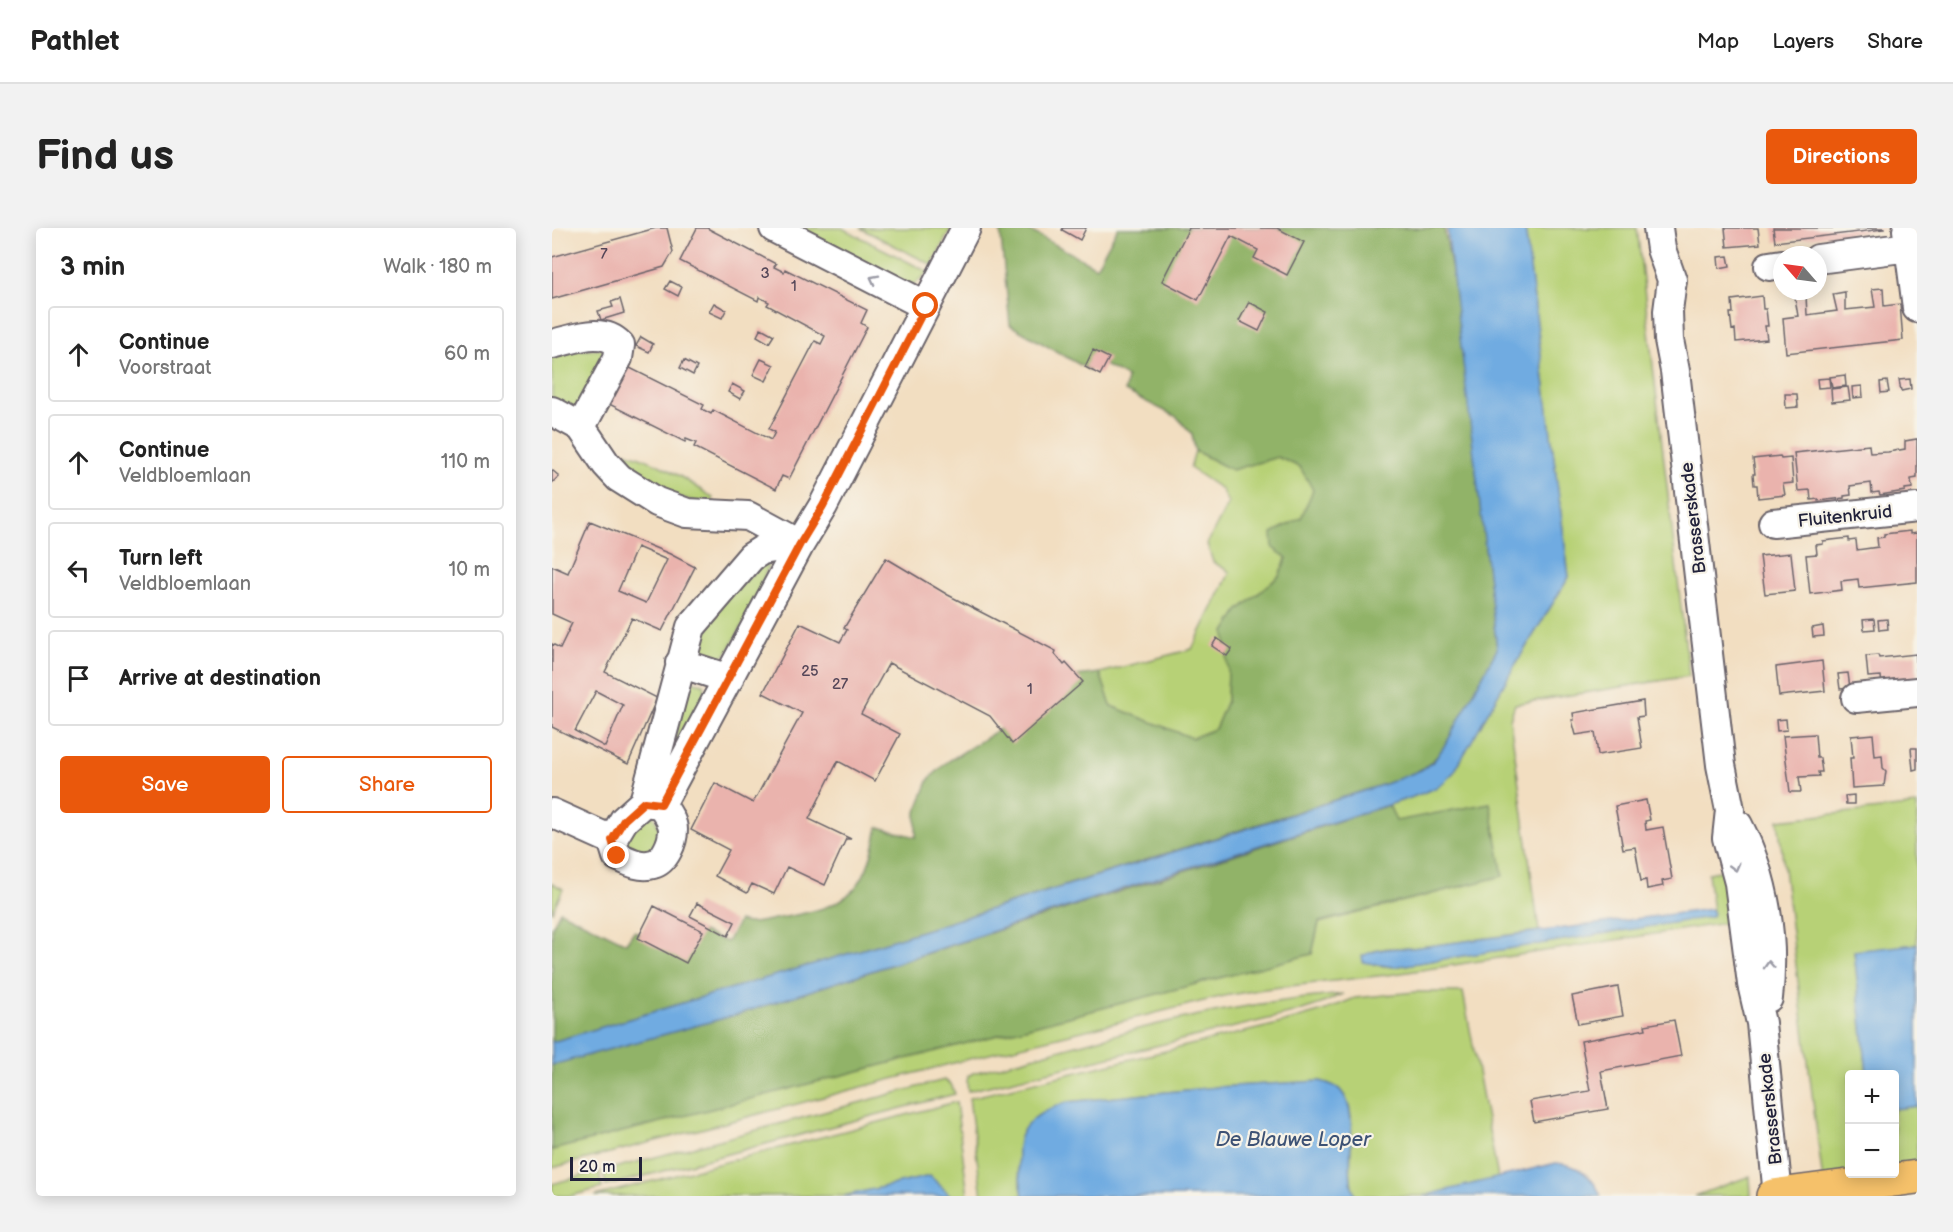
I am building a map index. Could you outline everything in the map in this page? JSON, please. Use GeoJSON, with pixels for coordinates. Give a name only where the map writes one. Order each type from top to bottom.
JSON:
{"type":"FeatureCollection","features":[{"type":"Feature","properties":{"kind":"main road"},"geometry":{"type":"LineString","coordinates":[[1776,1195],[1917,1177]]}},
{"type":"Feature","properties":{"kind":"street"},"geometry":{"type":"LineString","coordinates":[[774,228],[926,306]]}},
{"type":"Feature","properties":{"kind":"street"},"geometry":{"type":"LineString","coordinates":[[652,803],[668,816],[673,829],[666,854],[654,864],[639,865],[617,856],[612,840],[624,820],[652,803],[729,679],[800,544],[823,506],[966,228]]}},
{"type":"Feature","properties":{"kind":"street","name":"Brasserskade"},"geometry":{"type":"LineString","coordinates":[[1658,228],[1661,249],[1672,280],[1668,311],[1669,340],[1675,371],[1721,765],[1730,810],[1727,838],[1739,883],[1752,984],[1761,1023],[1776,1195]]}},
{"type":"Feature","properties":{"kind":"street"},"geometry":{"type":"LineString","coordinates":[[1827,257],[1908,238],[1917,308]]}},
{"type":"Feature","properties":{"kind":"street"},"geometry":{"type":"LineString","coordinates":[[552,344],[597,334],[612,337],[620,345],[618,358],[581,427]]}},
{"type":"Feature","properties":{"kind":"street"},"geometry":{"type":"LineString","coordinates":[[552,411],[581,427],[606,464],[619,478],[657,502],[687,513],[748,516],[800,544]]}},
{"type":"Feature","properties":{"kind":"street","name":"Fluitenkruid"},"geometry":{"type":"LineString","coordinates":[[1773,523],[1917,508]]}},
{"type":"Feature","properties":{"kind":"street"},"geometry":{"type":"LineString","coordinates":[[652,803],[680,663],[691,627],[751,557],[762,550],[800,544]]}},
{"type":"Feature","properties":{"kind":"street"},"geometry":{"type":"LineString","coordinates":[[680,663],[729,679]]}},
{"type":"Feature","properties":{"kind":"street"},"geometry":{"type":"LineString","coordinates":[[1856,698],[1917,692]]}},
{"type":"Feature","properties":{"kind":"street"},"geometry":{"type":"LineString","coordinates":[[552,815],[612,840]]}},
{"type":"Feature","properties":{"kind":"green space"},"geometry":{"type":"Polygon","coordinates":[[[799,228],[842,228],[928,272],[915,284],[905,284],[799,228]]]}},
{"type":"Feature","properties":{"kind":"green space"},"geometry":{"type":"Polygon","coordinates":[[[860,228],[951,228],[932,265],[860,228]]]}},
{"type":"Feature","properties":{"kind":"green space"},"geometry":{"type":"Polygon","coordinates":[[[1000,228],[1025,228],[1096,267],[1118,228],[1444,228],[1455,287],[1497,649],[1447,742],[1428,765],[1385,784],[877,945],[552,1042],[552,927],[560,911],[626,943],[634,931],[686,957],[700,931],[727,942],[739,921],[749,923],[764,921],[803,913],[837,902],[859,883],[867,869],[878,827],[916,837],[916,812],[929,779],[947,762],[1043,702],[1068,677],[1100,673],[1111,706],[1192,738],[1215,729],[1227,701],[1228,671],[1225,632],[1238,611],[1279,576],[1287,558],[1273,548],[1272,533],[1301,518],[1313,490],[1300,467],[1278,457],[1232,470],[1195,451],[1192,434],[1177,417],[1125,391],[1127,377],[1097,361],[1089,370],[1010,325],[1000,228]]]}},
{"type":"Feature","properties":{"kind":"green space"},"geometry":{"type":"Polygon","coordinates":[[[1525,228],[1637,228],[1689,676],[1515,704],[1510,719],[1539,931],[1373,951],[1375,965],[1393,967],[1712,916],[1708,873],[1730,869],[1739,921],[1395,974],[1264,989],[1224,996],[965,1060],[552,1168],[552,1150],[1312,954],[1319,923],[1502,876],[1489,804],[1396,822],[1389,805],[1432,789],[1454,772],[1515,665],[1569,577],[1525,228]]]}},
{"type":"Feature","properties":{"kind":"green space"},"geometry":{"type":"Polygon","coordinates":[[[610,349],[576,408],[552,399],[552,351],[610,349]]]}},
{"type":"Feature","properties":{"kind":"green space"},"geometry":{"type":"Polygon","coordinates":[[[612,449],[653,462],[678,475],[713,498],[712,506],[656,491],[609,452],[612,449]]]}},
{"type":"Feature","properties":{"kind":"green space"},"geometry":{"type":"Polygon","coordinates":[[[1195,451],[1232,470],[1277,457],[1300,467],[1314,490],[1279,576],[1238,611],[1228,671],[1227,701],[1215,729],[1192,738],[1111,706],[1100,673],[1192,649],[1230,572],[1213,562],[1207,544],[1228,503],[1221,489],[1190,468],[1195,451]]]}},
{"type":"Feature","properties":{"kind":"green space"},"geometry":{"type":"Polygon","coordinates":[[[768,560],[768,567],[747,617],[726,655],[714,657],[707,654],[699,645],[713,610],[768,560]]]}},
{"type":"Feature","properties":{"kind":"green space"},"geometry":{"type":"Polygon","coordinates":[[[689,681],[704,684],[705,693],[698,717],[666,776],[689,681]]]}},
{"type":"Feature","properties":{"kind":"green space"},"geometry":{"type":"Polygon","coordinates":[[[1490,803],[1503,876],[1319,922],[1312,954],[552,1150],[552,1065],[739,1014],[1389,805],[1396,821],[1490,803]]]}},
{"type":"Feature","properties":{"kind":"green space"},"geometry":{"type":"Polygon","coordinates":[[[1917,805],[1917,944],[1854,952],[1867,1070],[1845,1070],[1845,1175],[1823,1182],[1778,820],[1917,805]]]}},
{"type":"Feature","properties":{"kind":"green space"},"geometry":{"type":"Polygon","coordinates":[[[651,811],[663,836],[651,858],[626,846],[628,832],[651,811]]]}},
{"type":"Feature","properties":{"kind":"green space"},"geometry":{"type":"Polygon","coordinates":[[[552,883],[563,889],[552,912],[552,883]]]}},
{"type":"Feature","properties":{"kind":"green space"},"geometry":{"type":"Polygon","coordinates":[[[1415,992],[1463,992],[1498,1178],[1423,1196],[1355,1196],[1350,1170],[1351,1114],[1341,1091],[1331,1084],[1320,1081],[1217,1087],[1067,1102],[1018,1167],[1023,1196],[982,1196],[969,1098],[1274,1025],[1323,1011],[1355,998],[1415,992]]]}},
{"type":"Feature","properties":{"kind":"green space"},"geometry":{"type":"Polygon","coordinates":[[[1343,994],[1293,1013],[968,1091],[968,1076],[973,1073],[1110,1036],[1213,1012],[1272,1002],[1343,994]]]}},
{"type":"Feature","properties":{"kind":"green space"},"geometry":{"type":"Polygon","coordinates":[[[944,1080],[951,1084],[955,1094],[606,1186],[603,1171],[944,1080]]]}},
{"type":"Feature","properties":{"kind":"green space"},"geometry":{"type":"Polygon","coordinates":[[[956,1102],[968,1196],[951,1196],[930,1176],[844,1196],[595,1196],[956,1102]]]}},
{"type":"Feature","properties":{"kind":"green space"},"geometry":{"type":"Polygon","coordinates":[[[1917,1106],[1917,1170],[1899,1172],[1899,1108],[1917,1106]]]}},
{"type":"Feature","properties":{"kind":"green space"},"geometry":{"type":"Polygon","coordinates":[[[599,1171],[602,1188],[570,1196],[552,1196],[552,1184],[599,1171]]]}},
{"type":"Feature","properties":{"kind":"green space"},"geometry":{"type":"Polygon","coordinates":[[[1750,1176],[1751,1195],[1749,1196],[1695,1196],[1750,1176]]]}},
{"type":"Feature","properties":{"kind":"water"},"geometry":{"type":"Polygon","coordinates":[[[1447,228],[1525,228],[1569,577],[1515,665],[1454,772],[1445,781],[1435,788],[1410,798],[739,1014],[552,1065],[552,1042],[877,945],[1243,830],[1385,784],[1421,770],[1434,761],[1447,742],[1497,649],[1447,228]]]}},
{"type":"Feature","properties":{"kind":"water"},"geometry":{"type":"Polygon","coordinates":[[[1711,909],[1713,912],[1710,917],[1393,967],[1363,962],[1362,956],[1387,949],[1412,948],[1711,909]]]}},
{"type":"Feature","properties":{"kind":"water"},"geometry":{"type":"Polygon","coordinates":[[[1917,944],[1917,1106],[1899,1108],[1899,1070],[1867,1070],[1854,951],[1917,944]]]}},
{"type":"Feature","properties":{"kind":"water","name":"De Blauwe Loper"},"geometry":{"type":"Polygon","coordinates":[[[1320,1081],[1339,1089],[1347,1101],[1351,1127],[1350,1170],[1355,1196],[1023,1196],[1018,1162],[1020,1137],[1035,1118],[1067,1102],[1217,1087],[1320,1081]]]}},
{"type":"Feature","properties":{"kind":"water"},"geometry":{"type":"Polygon","coordinates":[[[1556,1163],[1571,1166],[1583,1172],[1594,1183],[1601,1196],[1423,1196],[1556,1163]]]}},
{"type":"Feature","properties":{"kind":"water"},"geometry":{"type":"Polygon","coordinates":[[[930,1176],[951,1196],[844,1196],[930,1176]]]}},
{"type":"Feature","properties":{"kind":"building"},"geometry":{"type":"Polygon","coordinates":[[[656,228],[667,228],[673,252],[664,267],[552,299],[552,257],[656,228]]]}},
{"type":"Feature","properties":{"kind":"building"},"geometry":{"type":"Polygon","coordinates":[[[697,228],[707,228],[776,264],[774,267],[784,272],[785,269],[867,310],[861,323],[867,327],[789,479],[782,476],[776,489],[694,447],[696,443],[686,439],[685,442],[607,403],[626,366],[704,405],[702,409],[711,414],[713,410],[771,440],[775,432],[769,429],[815,341],[821,344],[825,336],[767,305],[769,302],[759,297],[758,301],[680,261],[697,228]]]}},
{"type":"Feature","properties":{"kind":"building"},"geometry":{"type":"Polygon","coordinates":[[[1063,228],[1086,228],[1080,240],[1062,230],[1063,228]]]}},
{"type":"Feature","properties":{"kind":"building"},"geometry":{"type":"Polygon","coordinates":[[[1189,228],[1277,228],[1304,242],[1287,275],[1254,258],[1258,250],[1231,236],[1198,300],[1162,281],[1189,228]]]}},
{"type":"Feature","properties":{"kind":"building"},"geometry":{"type":"Polygon","coordinates":[[[1725,228],[1758,228],[1760,244],[1727,247],[1725,228]]]}},
{"type":"Feature","properties":{"kind":"building"},"geometry":{"type":"Polygon","coordinates":[[[1773,228],[1883,228],[1884,229],[1775,242],[1773,228]]]}},
{"type":"Feature","properties":{"kind":"building"},"geometry":{"type":"Polygon","coordinates":[[[1728,256],[1730,266],[1719,268],[1718,257],[1728,256]]]}},
{"type":"Feature","properties":{"kind":"building"},"geometry":{"type":"Polygon","coordinates":[[[670,281],[682,287],[678,296],[665,289],[670,281]]]}},
{"type":"Feature","properties":{"kind":"building"},"geometry":{"type":"Polygon","coordinates":[[[1883,288],[1884,306],[1900,304],[1903,340],[1786,353],[1783,318],[1798,316],[1795,300],[1806,300],[1807,315],[1837,311],[1833,294],[1845,292],[1845,310],[1875,307],[1872,289],[1883,288]]]}},
{"type":"Feature","properties":{"kind":"building"},"geometry":{"type":"Polygon","coordinates":[[[1762,296],[1768,326],[1765,326],[1767,339],[1736,342],[1730,313],[1733,313],[1732,300],[1762,296]]]}},
{"type":"Feature","properties":{"kind":"building"},"geometry":{"type":"Polygon","coordinates":[[[620,299],[624,313],[601,320],[598,311],[613,307],[611,302],[620,299]]]}},
{"type":"Feature","properties":{"kind":"building"},"geometry":{"type":"Polygon","coordinates":[[[1249,302],[1268,312],[1259,331],[1239,321],[1249,302]]]}},
{"type":"Feature","properties":{"kind":"building"},"geometry":{"type":"Polygon","coordinates":[[[714,303],[726,310],[722,318],[709,312],[714,303]]]}},
{"type":"Feature","properties":{"kind":"building"},"geometry":{"type":"Polygon","coordinates":[[[761,328],[774,335],[769,343],[757,336],[761,328]]]}},
{"type":"Feature","properties":{"kind":"building"},"geometry":{"type":"Polygon","coordinates":[[[641,337],[653,344],[649,352],[636,346],[641,337]]]}},
{"type":"Feature","properties":{"kind":"building"},"geometry":{"type":"Polygon","coordinates":[[[1093,350],[1109,358],[1100,375],[1085,367],[1093,350]]]}},
{"type":"Feature","properties":{"kind":"building"},"geometry":{"type":"Polygon","coordinates":[[[761,359],[774,365],[766,381],[753,375],[761,359]]]}},
{"type":"Feature","properties":{"kind":"building"},"geometry":{"type":"Polygon","coordinates":[[[684,360],[697,367],[693,375],[680,368],[684,360]]]}},
{"type":"Feature","properties":{"kind":"building"},"geometry":{"type":"Polygon","coordinates":[[[1845,375],[1846,386],[1832,388],[1830,377],[1845,375]]]}},
{"type":"Feature","properties":{"kind":"building"},"geometry":{"type":"Polygon","coordinates":[[[1829,378],[1830,387],[1818,388],[1817,379],[1829,378]]]}},
{"type":"Feature","properties":{"kind":"building"},"geometry":{"type":"Polygon","coordinates":[[[1910,379],[1911,389],[1901,391],[1899,380],[1910,379]]]}},
{"type":"Feature","properties":{"kind":"building"},"geometry":{"type":"Polygon","coordinates":[[[1887,381],[1889,392],[1881,393],[1880,382],[1887,381]]]}},
{"type":"Feature","properties":{"kind":"building"},"geometry":{"type":"Polygon","coordinates":[[[732,384],[745,391],[740,399],[728,392],[732,384]]]}},
{"type":"Feature","properties":{"kind":"building"},"geometry":{"type":"Polygon","coordinates":[[[1862,386],[1863,397],[1853,398],[1852,387],[1862,386]]]}},
{"type":"Feature","properties":{"kind":"building"},"geometry":{"type":"Polygon","coordinates":[[[1848,387],[1850,400],[1832,402],[1831,389],[1848,387]]]}},
{"type":"Feature","properties":{"kind":"building"},"geometry":{"type":"Polygon","coordinates":[[[1785,394],[1797,394],[1798,407],[1786,408],[1785,394]]]}},
{"type":"Feature","properties":{"kind":"building"},"geometry":{"type":"Polygon","coordinates":[[[1917,439],[1917,478],[1911,479],[1912,488],[1880,495],[1879,492],[1872,493],[1871,483],[1850,486],[1851,495],[1844,496],[1844,498],[1818,501],[1818,499],[1811,500],[1810,490],[1798,491],[1794,453],[1869,445],[1870,453],[1888,452],[1905,449],[1905,441],[1917,439]]]}},
{"type":"Feature","properties":{"kind":"building"},"geometry":{"type":"Polygon","coordinates":[[[1780,456],[1781,459],[1791,458],[1793,483],[1783,484],[1785,495],[1758,498],[1757,485],[1754,485],[1753,459],[1780,456]]]}},
{"type":"Feature","properties":{"kind":"building"},"geometry":{"type":"Polygon","coordinates":[[[552,470],[559,476],[552,483],[552,470]]]}},
{"type":"Feature","properties":{"kind":"building"},"geometry":{"type":"Polygon","coordinates":[[[590,521],[670,554],[695,567],[662,631],[632,618],[605,672],[657,698],[628,764],[552,727],[552,644],[560,648],[572,623],[552,614],[552,566],[568,573],[590,521]],[[637,547],[618,591],[646,603],[667,560],[637,547]],[[596,691],[575,731],[605,747],[623,705],[596,691]]]}},
{"type":"Feature","properties":{"kind":"building"},"geometry":{"type":"Polygon","coordinates":[[[1910,531],[1910,534],[1917,533],[1917,582],[1859,588],[1858,579],[1841,581],[1842,590],[1810,594],[1806,555],[1817,554],[1816,545],[1823,544],[1823,541],[1849,538],[1849,541],[1856,540],[1857,550],[1878,547],[1877,538],[1884,537],[1884,534],[1910,531]]]}},
{"type":"Feature","properties":{"kind":"building"},"geometry":{"type":"Polygon","coordinates":[[[1791,553],[1795,591],[1765,594],[1760,556],[1791,553]]]}},
{"type":"Feature","properties":{"kind":"building"},"geometry":{"type":"Polygon","coordinates":[[[886,558],[948,595],[1056,651],[1055,654],[1064,665],[1066,663],[1083,682],[1012,744],[990,716],[889,663],[861,714],[900,734],[875,781],[838,761],[809,819],[851,839],[846,839],[825,885],[787,867],[774,894],[752,884],[747,893],[715,876],[729,850],[691,830],[715,783],[753,803],[802,713],[763,693],[800,623],[840,642],[847,630],[844,628],[886,558]]]}},
{"type":"Feature","properties":{"kind":"building"},"geometry":{"type":"Polygon","coordinates":[[[1874,619],[1875,629],[1864,630],[1863,620],[1874,619]]]}},
{"type":"Feature","properties":{"kind":"building"},"geometry":{"type":"Polygon","coordinates":[[[1887,619],[1888,629],[1879,630],[1878,620],[1887,619]]]}},
{"type":"Feature","properties":{"kind":"building"},"geometry":{"type":"Polygon","coordinates":[[[1823,626],[1824,636],[1813,637],[1812,628],[1823,626]]]}},
{"type":"Feature","properties":{"kind":"building"},"geometry":{"type":"Polygon","coordinates":[[[1217,638],[1232,649],[1227,656],[1212,646],[1217,638]]]}},
{"type":"Feature","properties":{"kind":"building"},"geometry":{"type":"Polygon","coordinates":[[[1916,654],[1917,682],[1882,686],[1881,676],[1868,677],[1866,656],[1878,655],[1879,658],[1916,654]]]}},
{"type":"Feature","properties":{"kind":"building"},"geometry":{"type":"Polygon","coordinates":[[[1822,661],[1825,691],[1779,696],[1776,667],[1822,661]]]}},
{"type":"Feature","properties":{"kind":"building"},"geometry":{"type":"Polygon","coordinates":[[[1848,673],[1850,688],[1840,689],[1838,674],[1848,673]]]}},
{"type":"Feature","properties":{"kind":"building"},"geometry":{"type":"Polygon","coordinates":[[[1643,701],[1644,716],[1637,717],[1642,748],[1598,755],[1595,732],[1576,735],[1572,720],[1574,720],[1573,713],[1643,701]]]}},
{"type":"Feature","properties":{"kind":"building"},"geometry":{"type":"Polygon","coordinates":[[[1786,719],[1787,730],[1777,731],[1776,720],[1786,719]]]}},
{"type":"Feature","properties":{"kind":"building"},"geometry":{"type":"Polygon","coordinates":[[[1815,734],[1817,758],[1820,758],[1822,772],[1818,772],[1819,776],[1799,777],[1801,792],[1790,792],[1783,736],[1815,734]]]}},
{"type":"Feature","properties":{"kind":"building"},"geometry":{"type":"Polygon","coordinates":[[[1873,734],[1875,756],[1882,755],[1883,768],[1886,771],[1884,786],[1852,788],[1851,736],[1873,734]]]}},
{"type":"Feature","properties":{"kind":"building"},"geometry":{"type":"Polygon","coordinates":[[[1911,748],[1917,748],[1917,769],[1913,770],[1911,748]]]}},
{"type":"Feature","properties":{"kind":"building"},"geometry":{"type":"Polygon","coordinates":[[[1854,795],[1854,804],[1846,804],[1845,796],[1854,795]]]}},
{"type":"Feature","properties":{"kind":"building"},"geometry":{"type":"Polygon","coordinates":[[[1646,800],[1650,820],[1645,821],[1646,830],[1663,827],[1672,879],[1662,881],[1663,886],[1647,889],[1646,880],[1641,881],[1635,847],[1623,849],[1615,806],[1646,800]]]}},
{"type":"Feature","properties":{"kind":"building"},"geometry":{"type":"Polygon","coordinates":[[[697,903],[735,922],[728,936],[690,916],[697,903]]]}},
{"type":"Feature","properties":{"kind":"building"},"geometry":{"type":"Polygon","coordinates":[[[654,906],[703,931],[686,963],[638,938],[654,906]]]}},
{"type":"Feature","properties":{"kind":"building"},"geometry":{"type":"Polygon","coordinates":[[[1618,987],[1623,1016],[1578,1024],[1572,996],[1618,987]]]}},
{"type":"Feature","properties":{"kind":"building"},"geometry":{"type":"Polygon","coordinates":[[[1674,1020],[1681,1056],[1601,1071],[1608,1109],[1534,1122],[1530,1101],[1590,1091],[1581,1041],[1646,1029],[1645,1025],[1674,1020]]]}},
{"type":"Feature","properties":{"kind":"route"},"geometry":{"type":"LineString","coordinates":[[617,856],[612,840],[624,820],[644,802],[661,804],[800,544],[823,506],[926,306]]}}]}
